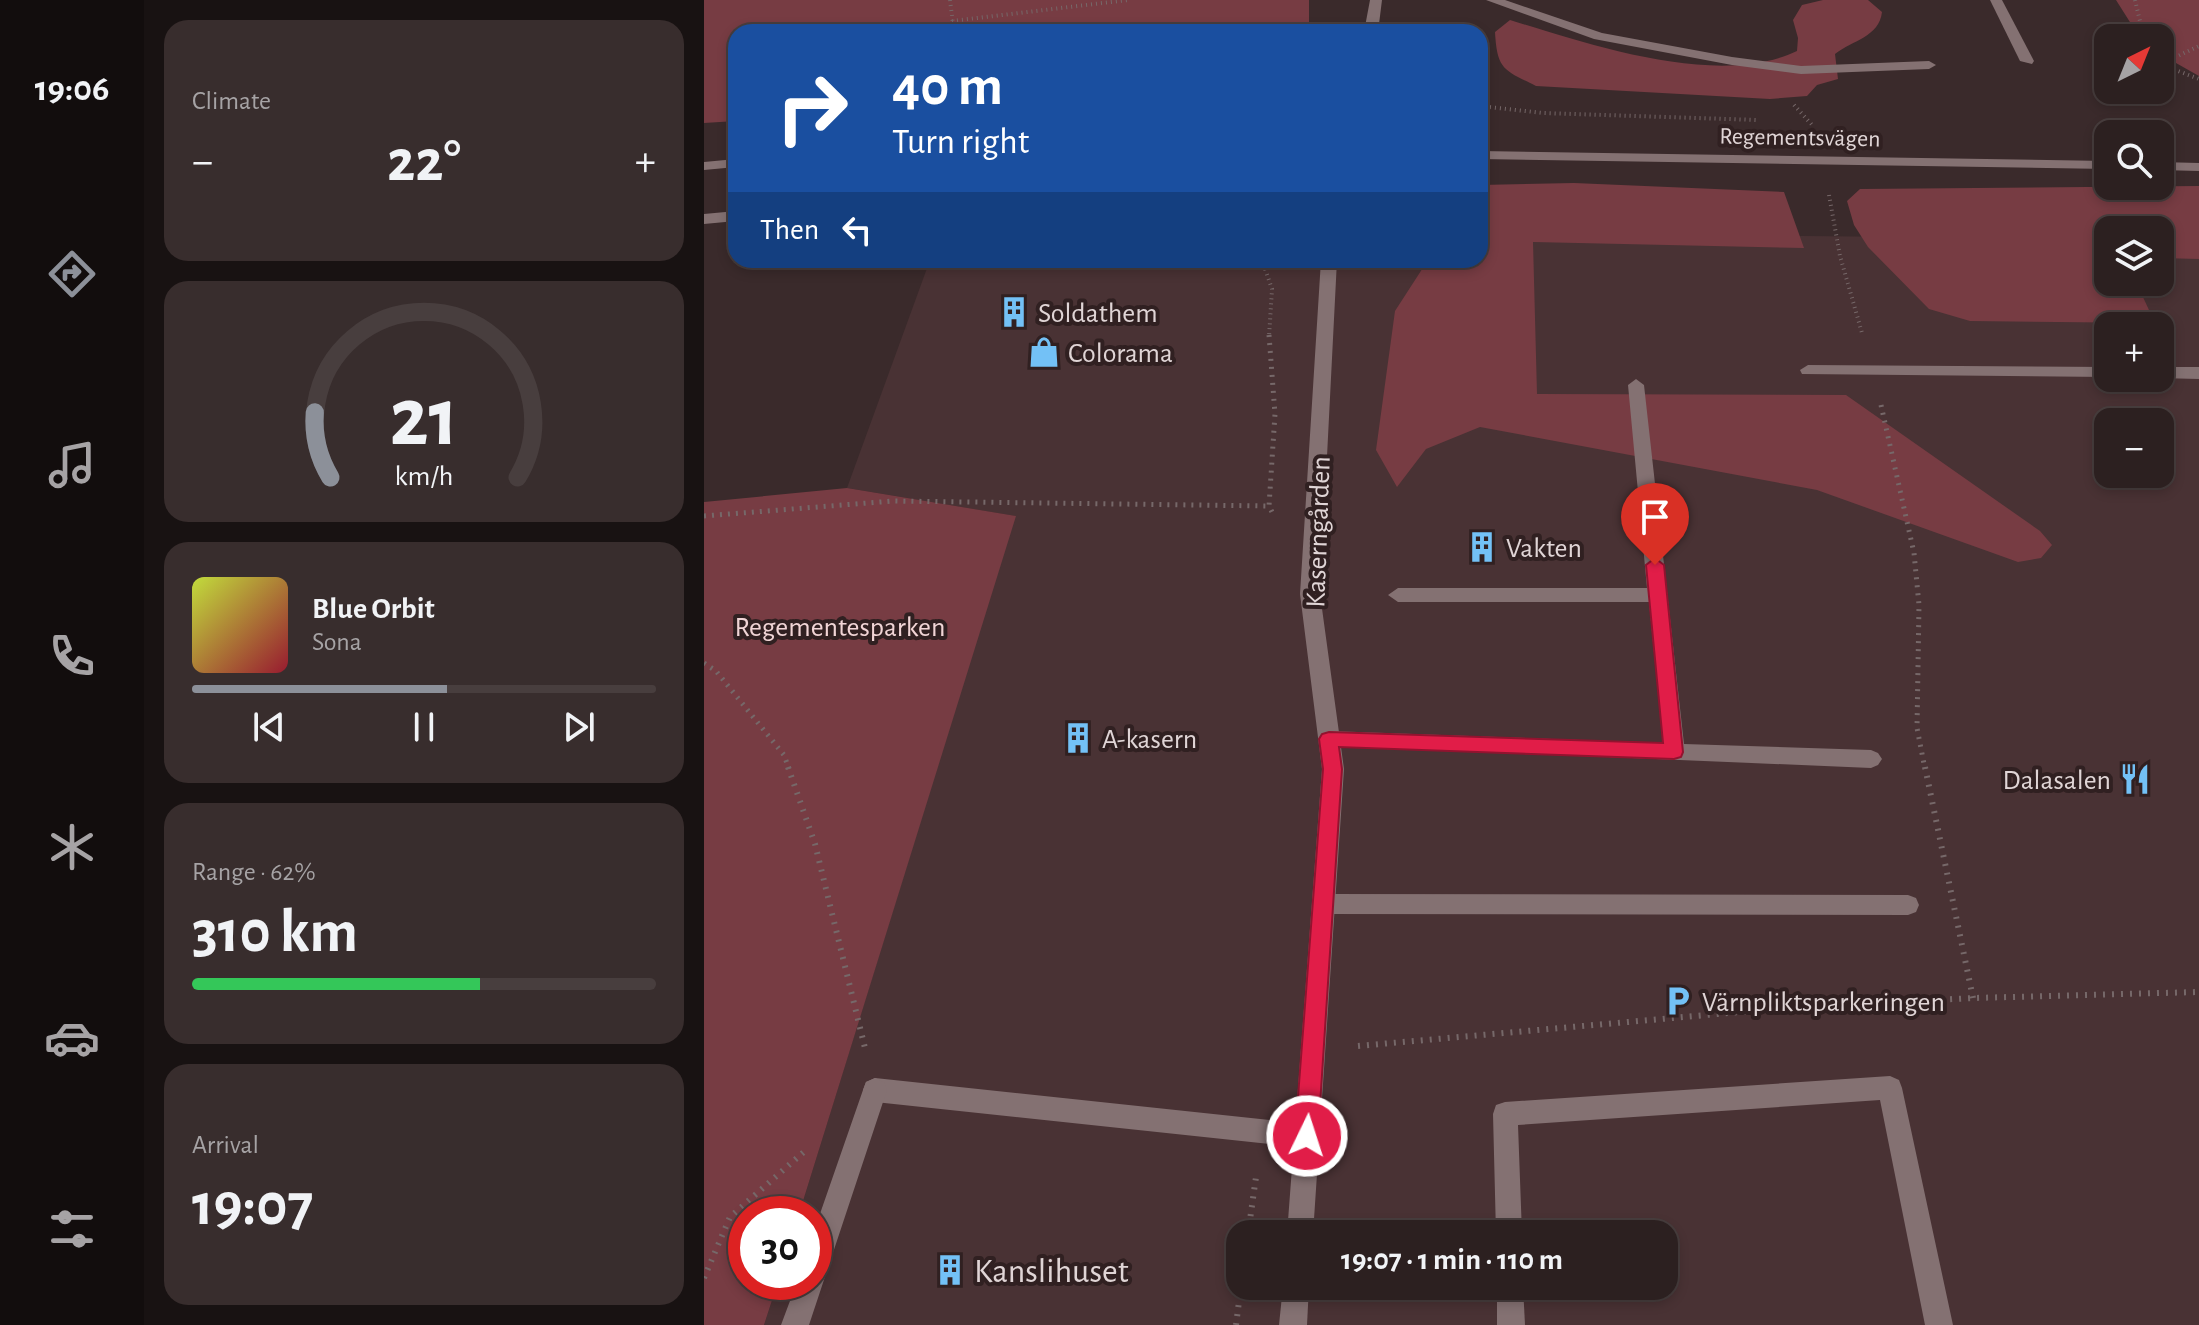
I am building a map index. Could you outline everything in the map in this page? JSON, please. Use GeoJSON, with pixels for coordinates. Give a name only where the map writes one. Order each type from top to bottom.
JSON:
{"type":"FeatureCollection","features":[{"type":"Feature","properties":{"kind":"street"},"geometry":{"type":"LineString","coordinates":[[1372,24],[1376,0]]}},
{"type":"Feature","properties":{"kind":"street"},"geometry":{"type":"LineString","coordinates":[[1492,0],[1599,36],[1732,61],[1801,70],[1929,65]]}},
{"type":"Feature","properties":{"kind":"street"},"geometry":{"type":"LineString","coordinates":[[1996,0],[2027,61]]}},
{"type":"Feature","properties":{"kind":"street","name":"Regementsvägen"},"geometry":{"type":"LineString","coordinates":[[1488,153],[2094,165]]}},
{"type":"Feature","properties":{"kind":"street"},"geometry":{"type":"LineString","coordinates":[[704,166],[728,164]]}},
{"type":"Feature","properties":{"kind":"street"},"geometry":{"type":"LineString","coordinates":[[2174,166],[2199,167]]}},
{"type":"Feature","properties":{"kind":"street"},"geometry":{"type":"LineString","coordinates":[[704,219],[728,217]]}},
{"type":"Feature","properties":{"kind":"street","name":"Kaserngården"},"geometry":{"type":"LineString","coordinates":[[1301,1220],[1333,769],[1310,594],[1329,268]]}},
{"type":"Feature","properties":{"kind":"street"},"geometry":{"type":"LineString","coordinates":[[1808,370],[2094,372]]}},
{"type":"Feature","properties":{"kind":"street"},"geometry":{"type":"LineString","coordinates":[[2174,373],[2199,373]]}},
{"type":"Feature","properties":{"kind":"street"},"geometry":{"type":"LineString","coordinates":[[1636,385],[1674,752]]}},
{"type":"Feature","properties":{"kind":"street"},"geometry":{"type":"LineString","coordinates":[[1398,595],[1658,595]]}},
{"type":"Feature","properties":{"kind":"street"},"geometry":{"type":"LineString","coordinates":[[1329,739],[1871,759]]}},
{"type":"Feature","properties":{"kind":"street"},"geometry":{"type":"LineString","coordinates":[[1323,904],[1908,905]]}},
{"type":"Feature","properties":{"kind":"street"},"geometry":{"type":"LineString","coordinates":[[1509,1220],[1505,1114],[1890,1088],[1939,1325]]}},
{"type":"Feature","properties":{"kind":"street"},"geometry":{"type":"LineString","coordinates":[[832,1217],[875,1090],[1307,1136]]}},
{"type":"Feature","properties":{"kind":"street"},"geometry":{"type":"LineString","coordinates":[[795,1325],[804,1300]]}},
{"type":"Feature","properties":{"kind":"street"},"geometry":{"type":"LineString","coordinates":[[1293,1325],[1295,1300]]}},
{"type":"Feature","properties":{"kind":"street"},"geometry":{"type":"LineString","coordinates":[[1510,1300],[1511,1325]]}},
{"type":"Feature","properties":{"kind":"path"},"geometry":{"type":"LineString","coordinates":[[950,0],[953,24]]}},
{"type":"Feature","properties":{"kind":"path"},"geometry":{"type":"LineString","coordinates":[[952,21],[1128,0]]}},
{"type":"Feature","properties":{"kind":"path"},"geometry":{"type":"LineString","coordinates":[[2135,0],[2141,24]]}},
{"type":"Feature","properties":{"kind":"path"},"geometry":{"type":"LineString","coordinates":[[2174,58],[2199,46]]}},
{"type":"Feature","properties":{"kind":"path"},"geometry":{"type":"LineString","coordinates":[[2174,69],[2199,79]]}},
{"type":"Feature","properties":{"kind":"path"},"geometry":{"type":"LineString","coordinates":[[1812,122],[1840,256],[1902,489],[1914,553],[1919,605],[1915,681],[1917,728],[1973,998]]}},
{"type":"Feature","properties":{"kind":"path"},"geometry":{"type":"LineString","coordinates":[[704,516],[893,501],[1269,506],[1275,414],[1269,331],[1272,289],[1265,268]]}},
{"type":"Feature","properties":{"kind":"path"},"geometry":{"type":"LineString","coordinates":[[704,663],[716,671],[784,755],[815,844],[875,1090]]}},
{"type":"Feature","properties":{"kind":"path"},"geometry":{"type":"LineString","coordinates":[[1313,1049],[1785,1008],[1973,998],[2199,992]]}},
{"type":"Feature","properties":{"kind":"path"},"geometry":{"type":"LineString","coordinates":[[704,1278],[730,1217],[808,1149]]}},
{"type":"Feature","properties":{"kind":"path"},"geometry":{"type":"LineString","coordinates":[[1236,1325],[1239,1300]]}},
{"type":"Feature","properties":{"kind":"shaded area"},"geometry":{"type":"Polygon","coordinates":[[[1488,233],[2094,239],[2094,296],[2174,296],[2174,240],[2199,240],[2199,1325],[764,1325],[772,1300],[832,1300],[832,1196],[805,1196],[1015,516],[847,488],[927,268],[1488,268],[1488,233]]]}},
{"type":"Feature","properties":{"kind":"green space"},"geometry":{"type":"Polygon","coordinates":[[[704,0],[1309,0],[1309,24],[728,24],[728,122],[704,123],[704,0]]]}},
{"type":"Feature","properties":{"kind":"green space"},"geometry":{"type":"Polygon","coordinates":[[[1823,0],[1868,0],[1882,12],[1871,33],[1835,54],[1838,79],[1817,85],[1807,96],[1770,99],[1536,86],[1504,67],[1496,45],[1495,32],[1510,20],[1654,59],[1730,66],[1765,62],[1797,51],[1798,38],[1793,20],[1802,5],[1823,0]]]}},
{"type":"Feature","properties":{"kind":"green space"},"geometry":{"type":"Polygon","coordinates":[[[2116,0],[2199,0],[2199,76],[2174,62],[2174,24],[2131,24],[2116,0]]]}},
{"type":"Feature","properties":{"kind":"green space"},"geometry":{"type":"Polygon","coordinates":[[[1574,183],[1784,192],[1804,248],[1533,242],[1537,394],[1846,395],[2040,531],[2052,545],[2041,558],[2018,562],[1817,490],[1480,427],[1426,449],[1397,487],[1376,450],[1395,311],[1423,268],[1488,268],[1488,185],[1574,183]]]}},
{"type":"Feature","properties":{"kind":"green space"},"geometry":{"type":"Polygon","coordinates":[[[2174,186],[2199,186],[2199,259],[2174,258],[2174,216],[2094,216],[2094,296],[2142,296],[2150,312],[2094,312],[2094,322],[1970,321],[1929,309],[1868,247],[1854,225],[1847,201],[1860,189],[2094,187],[2094,200],[2174,200],[2174,186]]]}},
{"type":"Feature","properties":{"kind":"green space","name":"Regementesparken"},"geometry":{"type":"Polygon","coordinates":[[[847,488],[1016,516],[805,1196],[728,1196],[728,1300],[772,1300],[764,1325],[704,1325],[704,502],[847,488]]]}},
{"type":"Feature","properties":{"kind":"place","name":"Soldathem"},"geometry":{"type":"Point","coordinates":[1014,312]}},
{"type":"Feature","properties":{"kind":"place","name":"Colorama"},"geometry":{"type":"Point","coordinates":[1044,352]}},
{"type":"Feature","properties":{"kind":"place","name":"Vakten"},"geometry":{"type":"Point","coordinates":[1482,547]}},
{"type":"Feature","properties":{"kind":"place","name":"A-kasern"},"geometry":{"type":"Point","coordinates":[1078,738]}},
{"type":"Feature","properties":{"kind":"place","name":"Dalasalen"},"geometry":{"type":"Point","coordinates":[2135,779]}},
{"type":"Feature","properties":{"kind":"place","name":"Värnpliktsparkeringen"},"geometry":{"type":"Point","coordinates":[1678,1001]}},
{"type":"Feature","properties":{"kind":"place","name":"Kanslihuset"},"geometry":{"type":"Point","coordinates":[950,1270]}},
{"type":"Feature","properties":{"kind":"route"},"geometry":{"type":"LineString","coordinates":[[1307,1136],[1333,769],[1329,739],[1674,752],[1655,565]]}}]}
